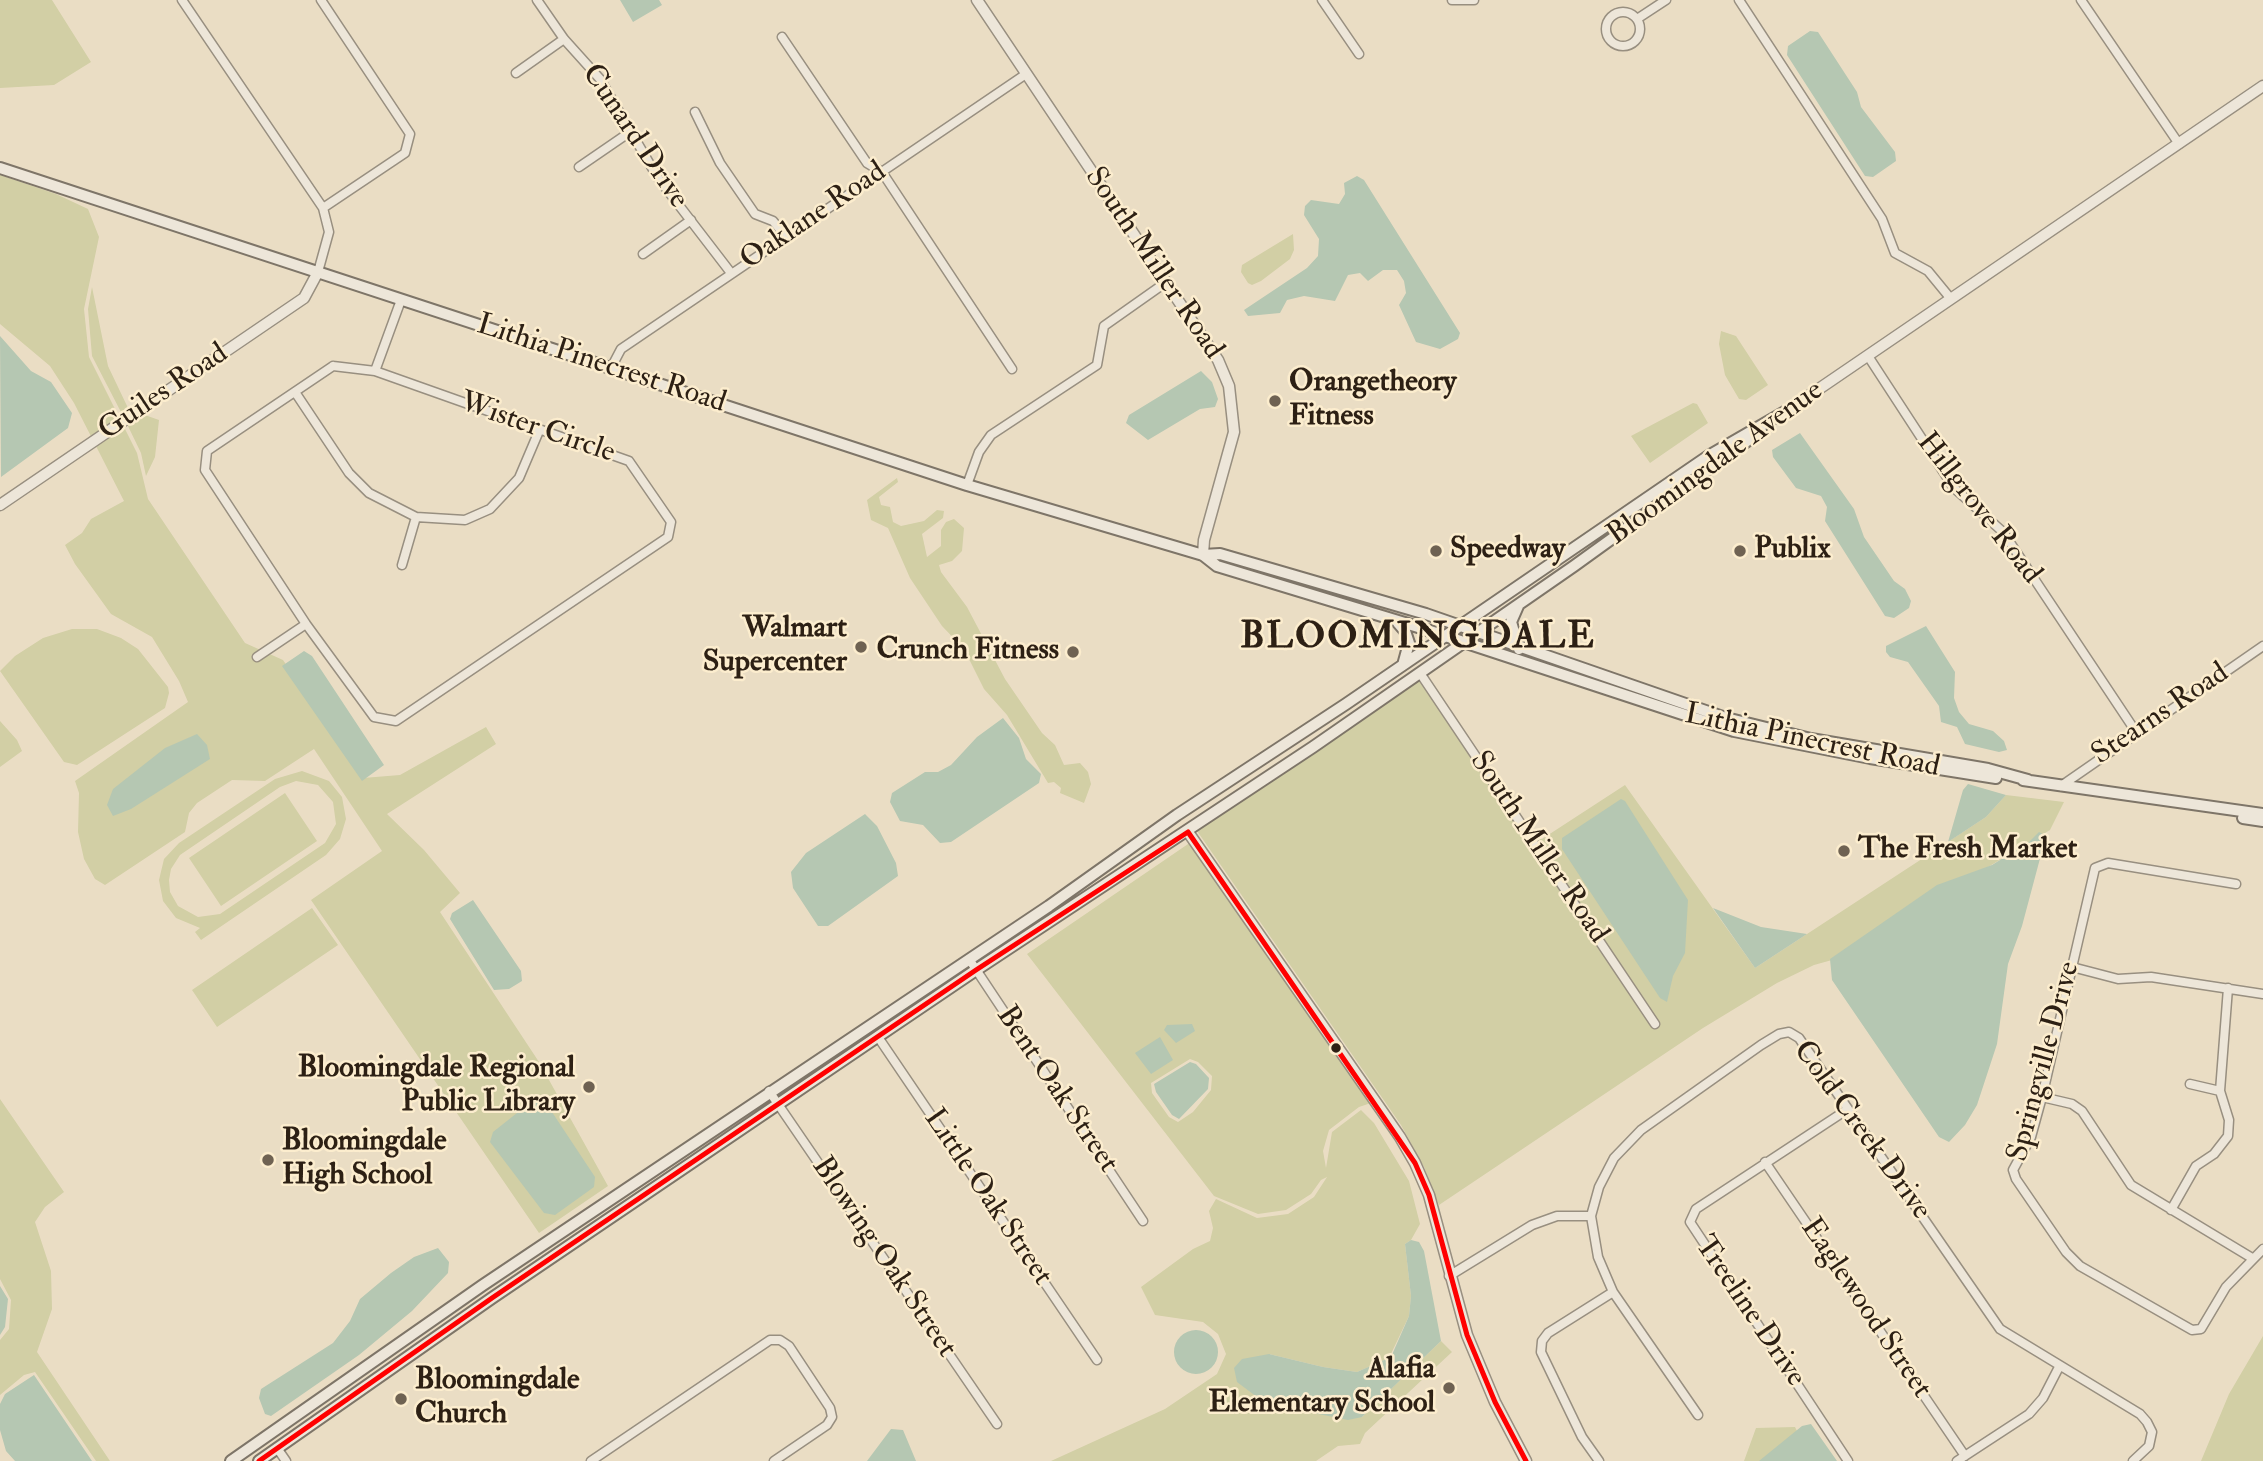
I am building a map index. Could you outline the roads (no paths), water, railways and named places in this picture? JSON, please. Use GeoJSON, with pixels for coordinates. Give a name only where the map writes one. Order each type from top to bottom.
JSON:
{"type":"FeatureCollection","features":[{"type":"Feature","properties":{"kind":"main road"},"geometry":{"type":"LineString","coordinates":[[0,160],[23,176]]}},
{"type":"Feature","properties":{"kind":"main road","name":"Lithia Pinecrest Road"},"geometry":{"type":"LineString","coordinates":[[0,168],[967,485],[1203,555],[1220,554],[1458,626],[1519,649],[1744,723],[1811,739],[1988,769],[2028,780]]}},
{"type":"Feature","properties":{"kind":"main road"},"geometry":{"type":"LineString","coordinates":[[231,1461],[483,1285],[969,959],[1710,454],[1788,410]]}},
{"type":"Feature","properties":{"kind":"main road","name":"Bloomingdale Avenue"},"geometry":{"type":"LineString","coordinates":[[259,1461],[492,1298],[976,970],[1188,832],[1420,673],[1788,410]]}},
{"type":"Feature","properties":{"kind":"main road","name":"Lithia Pinecrest Road"},"geometry":{"type":"LineString","coordinates":[[1203,555],[1217,566],[1463,642],[1734,731],[1882,760],[2263,814]]}},
{"type":"Feature","properties":{"kind":"main road"},"geometry":{"type":"LineString","coordinates":[[1518,605],[1511,622],[1519,649]]}},
{"type":"Feature","properties":{"kind":"main road"},"geometry":{"type":"LineString","coordinates":[[1396,621],[1405,631],[1409,643],[1402,665]]}},
{"type":"Feature","properties":{"kind":"main road","name":"Lithia Pinecrest Road"},"geometry":{"type":"LineString","coordinates":[[2120,795],[2263,821]]}},
{"type":"Feature","properties":{"kind":"main road"},"geometry":{"type":"LineString","coordinates":[[1177,815],[1188,832]]}},
{"type":"Feature","properties":{"kind":"main road"},"geometry":{"type":"LineString","coordinates":[[483,1285],[492,1298]]}},
{"type":"Feature","properties":{"kind":"main road"},"geometry":{"type":"LineString","coordinates":[[268,1435],[277,1448]]}},
{"type":"Feature","properties":{"kind":"street"},"geometry":{"type":"LineString","coordinates":[[182,0],[323,208],[329,232],[318,272]]}},
{"type":"Feature","properties":{"kind":"street"},"geometry":{"type":"LineString","coordinates":[[321,0],[410,134],[405,153],[323,208]]}},
{"type":"Feature","properties":{"kind":"street","name":"Cunard Drive"},"geometry":{"type":"LineString","coordinates":[[537,0],[564,39],[600,79],[658,178],[731,273]]}},
{"type":"Feature","properties":{"kind":"street","name":"South Miller Road"},"geometry":{"type":"LineString","coordinates":[[977,0],[1219,360],[1229,386],[1234,414],[1231,447],[1204,540],[1203,555]]}},
{"type":"Feature","properties":{"kind":"street"},"geometry":{"type":"LineString","coordinates":[[1322,0],[1359,54]]}},
{"type":"Feature","properties":{"kind":"street"},"geometry":{"type":"LineString","coordinates":[[1452,0],[1474,0]]}},
{"type":"Feature","properties":{"kind":"street"},"geometry":{"type":"LineString","coordinates":[[1637,19],[1666,0]]}},
{"type":"Feature","properties":{"kind":"street"},"geometry":{"type":"LineString","coordinates":[[1739,0],[1882,219],[1895,253],[1903,260],[1928,271],[1951,299]]}},
{"type":"Feature","properties":{"kind":"street"},"geometry":{"type":"LineString","coordinates":[[2081,0],[2179,144]]}},
{"type":"Feature","properties":{"kind":"street"},"geometry":{"type":"LineString","coordinates":[[1627,12],[1637,19],[1640,32],[1633,43],[1621,47],[1609,41],[1605,29],[1614,14],[1627,12]]}},
{"type":"Feature","properties":{"kind":"street"},"geometry":{"type":"LineString","coordinates":[[782,37],[867,163],[882,172],[1012,369]]}},
{"type":"Feature","properties":{"kind":"street"},"geometry":{"type":"LineString","coordinates":[[516,73],[564,39]]}},
{"type":"Feature","properties":{"kind":"street","name":"Oaklane Road"},"geometry":{"type":"LineString","coordinates":[[611,368],[621,349],[1026,74]]}},
{"type":"Feature","properties":{"kind":"street","name":"Bloomingdale Avenue"},"geometry":{"type":"LineString","coordinates":[[1788,410],[2263,86]]}},
{"type":"Feature","properties":{"kind":"street"},"geometry":{"type":"LineString","coordinates":[[695,112],[720,163],[755,214],[780,226],[786,236]]}},
{"type":"Feature","properties":{"kind":"street"},"geometry":{"type":"LineString","coordinates":[[579,167],[630,132]]}},
{"type":"Feature","properties":{"kind":"street"},"geometry":{"type":"LineString","coordinates":[[643,254],[691,220]]}},
{"type":"Feature","properties":{"kind":"street","name":"Guiles Road"},"geometry":{"type":"LineString","coordinates":[[0,505],[303,298],[318,272]]}},
{"type":"Feature","properties":{"kind":"street"},"geometry":{"type":"LineString","coordinates":[[967,485],[979,452],[991,435],[1097,365],[1104,326],[1165,283]]}},
{"type":"Feature","properties":{"kind":"street"},"geometry":{"type":"LineString","coordinates":[[375,370],[401,300]]}},
{"type":"Feature","properties":{"kind":"street","name":"Hillgrove Road"},"geometry":{"type":"LineString","coordinates":[[1868,355],[1954,488],[2003,532],[2136,732]]}},
{"type":"Feature","properties":{"kind":"street","name":"Wister Circle"},"geometry":{"type":"LineString","coordinates":[[333,366],[375,370],[629,461],[670,522],[668,537],[396,721],[374,717],[306,624],[205,470],[207,451],[295,392],[333,366]]}},
{"type":"Feature","properties":{"kind":"street"},"geometry":{"type":"LineString","coordinates":[[295,392],[349,473],[369,493],[416,517],[465,520],[490,509],[519,478],[540,431]]}},
{"type":"Feature","properties":{"kind":"street"},"geometry":{"type":"LineString","coordinates":[[402,565],[416,517]]}},
{"type":"Feature","properties":{"kind":"street"},"geometry":{"type":"LineString","coordinates":[[257,657],[306,624]]}},
{"type":"Feature","properties":{"kind":"street","name":"Stearns Road"},"geometry":{"type":"LineString","coordinates":[[2061,786],[2263,646]]}},
{"type":"Feature","properties":{"kind":"street","name":"South Miller Road"},"geometry":{"type":"LineString","coordinates":[[1420,673],[1655,1024]]}},
{"type":"Feature","properties":{"kind":"street"},"geometry":{"type":"LineString","coordinates":[[1188,832],[1400,1137],[1429,1195],[1449,1276],[1471,1345],[1495,1402],[1526,1461]]}},
{"type":"Feature","properties":{"kind":"street","name":"Springville Drive"},"geometry":{"type":"LineString","coordinates":[[2236,884],[2108,863],[2095,868],[2042,1097],[2031,1137],[2014,1166],[2014,1174],[2066,1252],[2080,1266],[2192,1330],[2201,1329],[2226,1287],[2263,1249]]}},
{"type":"Feature","properties":{"kind":"street","name":"Bent Oak Street"},"geometry":{"type":"LineString","coordinates":[[969,959],[1143,1221]]}},
{"type":"Feature","properties":{"kind":"street"},"geometry":{"type":"LineString","coordinates":[[2072,967],[2118,979],[2151,977],[2263,993]]}},
{"type":"Feature","properties":{"kind":"street"},"geometry":{"type":"LineString","coordinates":[[2171,1210],[2196,1166],[2214,1154],[2228,1136],[2229,1120],[2220,1091],[2228,988]]}},
{"type":"Feature","properties":{"kind":"street","name":"Cold Creek Drive"},"geometry":{"type":"LineString","coordinates":[[1698,1415],[1613,1292],[1598,1257],[1591,1216],[1599,1187],[1614,1158],[1641,1130],[1779,1034],[1789,1032],[1799,1038],[2000,1329],[2140,1414],[2147,1422],[2152,1432],[2149,1446],[2133,1461]]}},
{"type":"Feature","properties":{"kind":"street","name":"Little Oak Street"},"geometry":{"type":"LineString","coordinates":[[878,1037],[1097,1360]]}},
{"type":"Feature","properties":{"kind":"street"},"geometry":{"type":"LineString","coordinates":[[2190,1084],[2220,1091]]}},
{"type":"Feature","properties":{"kind":"street","name":"Blowing Oak Street"},"geometry":{"type":"LineString","coordinates":[[769,1091],[996,1424]]}},
{"type":"Feature","properties":{"kind":"street"},"geometry":{"type":"LineString","coordinates":[[2042,1097],[2072,1104],[2082,1111],[2131,1185],[2252,1258]]}},
{"type":"Feature","properties":{"kind":"street","name":"Treeline Drive"},"geometry":{"type":"LineString","coordinates":[[1848,1109],[1696,1209],[1691,1216],[1691,1226],[1848,1461]]}},
{"type":"Feature","properties":{"kind":"street","name":"Eaglewood Street"},"geometry":{"type":"LineString","coordinates":[[1765,1162],[1961,1459]]}},
{"type":"Feature","properties":{"kind":"street"},"geometry":{"type":"LineString","coordinates":[[1449,1276],[1532,1225],[1557,1216],[1591,1216]]}},
{"type":"Feature","properties":{"kind":"street"},"geometry":{"type":"LineString","coordinates":[[1599,1461],[1582,1437],[1541,1352],[1542,1341],[1548,1334],[1613,1292]]}},
{"type":"Feature","properties":{"kind":"street"},"geometry":{"type":"LineString","coordinates":[[591,1461],[769,1340],[780,1340],[789,1346],[830,1408],[832,1417],[827,1425],[774,1461]]}},
{"type":"Feature","properties":{"kind":"street"},"geometry":{"type":"LineString","coordinates":[[1961,1459],[2029,1414],[2043,1398],[2059,1367]]}},
{"type":"Feature","properties":{"kind":"street"},"geometry":{"type":"LineString","coordinates":[[277,1448],[286,1461]]}},
{"type":"Feature","properties":{"kind":"place","name":"Orangetheory Fitness"},"geometry":{"type":"Point","coordinates":[1275,401]}},
{"type":"Feature","properties":{"kind":"place","name":"Speedway"},"geometry":{"type":"Point","coordinates":[1436,551]}},
{"type":"Feature","properties":{"kind":"place","name":"Publix"},"geometry":{"type":"Point","coordinates":[1740,551]}},
{"type":"Feature","properties":{"kind":"place","name":"Walmart Supercenter"},"geometry":{"type":"Point","coordinates":[861,647]}},
{"type":"Feature","properties":{"kind":"place","name":"Crunch Fitness"},"geometry":{"type":"Point","coordinates":[1073,652]}},
{"type":"Feature","properties":{"kind":"place","name":"The Fresh Market"},"geometry":{"type":"Point","coordinates":[1844,851]}},
{"type":"Feature","properties":{"kind":"place","name":"Bloomingdale Regional Public Library"},"geometry":{"type":"Point","coordinates":[589,1087]}},
{"type":"Feature","properties":{"kind":"place","name":"Bloomingdale High School"},"geometry":{"type":"Point","coordinates":[268,1160]}},
{"type":"Feature","properties":{"kind":"place","name":"Alafia Elementary School"},"geometry":{"type":"Point","coordinates":[1449,1388]}},
{"type":"Feature","properties":{"kind":"place","name":"Bloomingdale Church"},"geometry":{"type":"Point","coordinates":[401,1399]}},
{"type":"Feature","properties":{"kind":"district","name":"BLOOMINGDALE"},"geometry":{"type":"Point","coordinates":[1418,639]}}]}
